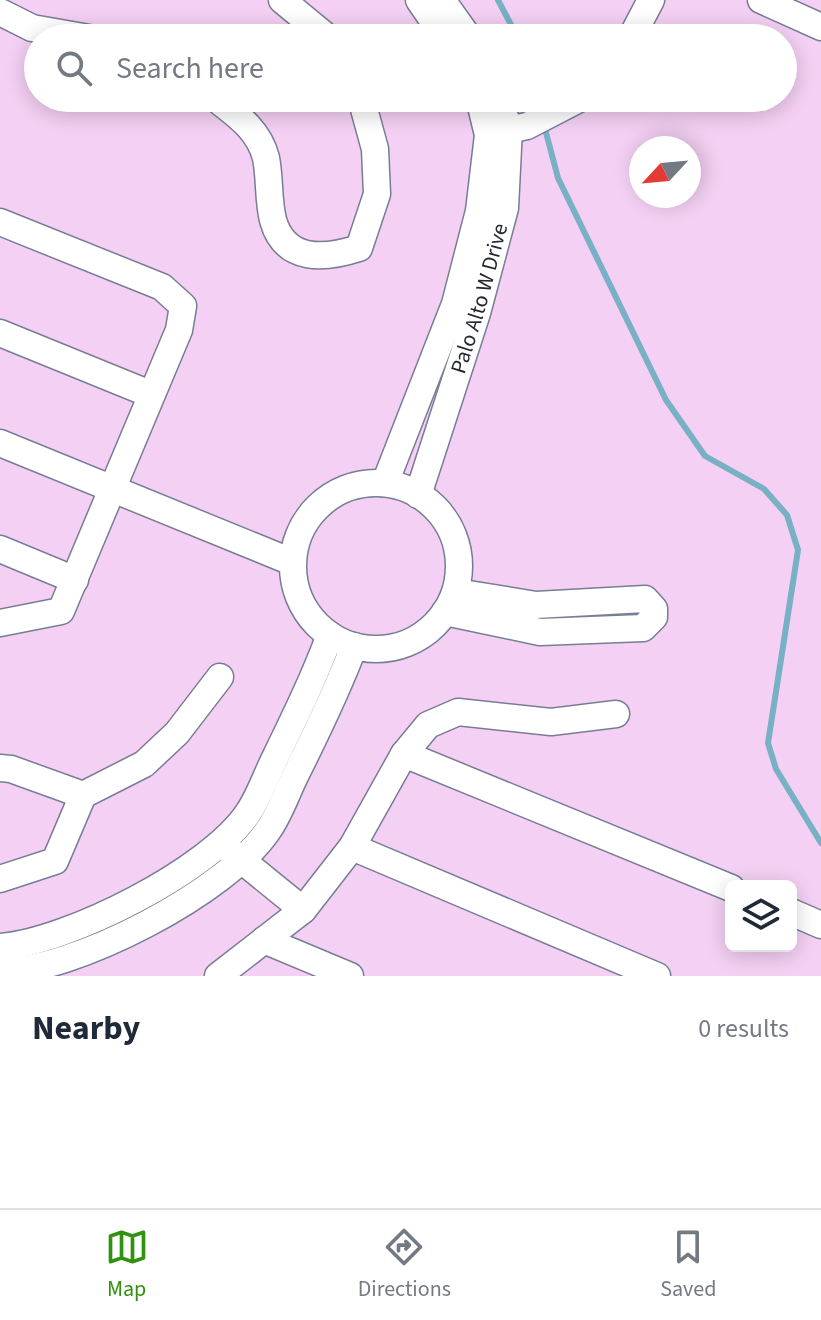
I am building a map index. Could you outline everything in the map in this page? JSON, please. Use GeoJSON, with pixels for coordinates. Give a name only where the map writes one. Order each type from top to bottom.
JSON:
{"type":"FeatureCollection","features":[{"type":"Feature","properties":{"kind":"street"},"geometry":{"type":"LineString","coordinates":[[282,0],[311,24]]}},
{"type":"Feature","properties":{"kind":"street"},"geometry":{"type":"LineString","coordinates":[[419,0],[435,24]]}},
{"type":"Feature","properties":{"kind":"street"},"geometry":{"type":"LineString","coordinates":[[442,0],[459,24]]}},
{"type":"Feature","properties":{"kind":"street"},"geometry":{"type":"LineString","coordinates":[[638,24],[651,0]]}},
{"type":"Feature","properties":{"kind":"street"},"geometry":{"type":"LineString","coordinates":[[774,2],[821,27]]}},
{"type":"Feature","properties":{"kind":"street"},"geometry":{"type":"LineString","coordinates":[[0,12],[24,24]]}},
{"type":"Feature","properties":{"kind":"street"},"geometry":{"type":"LineString","coordinates":[[233,112],[250,125],[265,156],[273,219],[280,239],[294,250],[326,258],[359,248],[377,194],[375,149],[365,112]]}},
{"type":"Feature","properties":{"kind":"street","name":"Palo Alto W Drive"},"geometry":{"type":"LineString","coordinates":[[492,112],[508,130]]}},
{"type":"Feature","properties":{"kind":"street","name":"Palo Alto W Drive"},"geometry":{"type":"LineString","coordinates":[[418,495],[477,313],[505,208],[508,130],[502,112]]}},
{"type":"Feature","properties":{"kind":"street"},"geometry":{"type":"LineString","coordinates":[[508,130],[550,112]]}},
{"type":"Feature","properties":{"kind":"street","name":"Palo Alto W Drive"},"geometry":{"type":"LineString","coordinates":[[385,483],[455,304],[479,211],[508,130]]}},
{"type":"Feature","properties":{"kind":"street"},"geometry":{"type":"LineString","coordinates":[[0,222],[162,287],[183,306],[179,330],[61,611],[0,623]]}},
{"type":"Feature","properties":{"kind":"street"},"geometry":{"type":"LineString","coordinates":[[0,333],[150,394]]}},
{"type":"Feature","properties":{"kind":"street"},"geometry":{"type":"LineString","coordinates":[[0,443],[292,562]]}},
{"type":"Feature","properties":{"kind":"street"},"geometry":{"type":"LineString","coordinates":[[385,483],[418,495],[444,520],[453,535],[459,571],[451,602],[430,629],[402,645],[370,649],[342,641],[306,611],[294,579],[292,562],[301,529],[322,502],[351,486],[385,483]]}},
{"type":"Feature","properties":{"kind":"street"},"geometry":{"type":"LineString","coordinates":[[0,549],[75,580]]}},
{"type":"Feature","properties":{"kind":"street"},"geometry":{"type":"LineString","coordinates":[[645,599],[654,609],[654,617],[643,628],[540,632],[451,602],[536,605],[645,599]]}},
{"type":"Feature","properties":{"kind":"street"},"geometry":{"type":"LineString","coordinates":[[0,947],[21,945],[109,913],[181,876],[247,815],[312,685],[342,641]]}},
{"type":"Feature","properties":{"kind":"street"},"geometry":{"type":"LineString","coordinates":[[0,971],[25,972],[120,937],[195,897],[240,859],[268,831],[335,698],[342,641]]}},
{"type":"Feature","properties":{"kind":"street"},"geometry":{"type":"LineString","coordinates":[[0,879],[55,861],[83,795],[144,764],[177,733],[220,677]]}},
{"type":"Feature","properties":{"kind":"street"},"geometry":{"type":"LineString","coordinates":[[218,976],[303,910],[352,847],[404,754],[428,725],[458,712],[551,722],[616,714]]}},
{"type":"Feature","properties":{"kind":"street"},"geometry":{"type":"LineString","coordinates":[[404,754],[725,886]]}},
{"type":"Feature","properties":{"kind":"street"},"geometry":{"type":"LineString","coordinates":[[0,768],[11,769],[83,795]]}},
{"type":"Feature","properties":{"kind":"street"},"geometry":{"type":"LineString","coordinates":[[219,841],[303,910]]}},
{"type":"Feature","properties":{"kind":"street"},"geometry":{"type":"LineString","coordinates":[[352,847],[657,976]]}},
{"type":"Feature","properties":{"kind":"street"},"geometry":{"type":"LineString","coordinates":[[797,915],[821,925]]}},
{"type":"Feature","properties":{"kind":"street"},"geometry":{"type":"LineString","coordinates":[[264,940],[350,976]]}},
{"type":"Feature","properties":{"kind":"shaded area"},"geometry":{"type":"Polygon","coordinates":[[[0,0],[821,0],[821,976],[0,976],[0,0]]]}},
{"type":"Feature","properties":{"kind":"waterway"},"geometry":{"type":"LineString","coordinates":[[498,0],[511,24]]}},
{"type":"Feature","properties":{"kind":"waterway"},"geometry":{"type":"LineString","coordinates":[[544,125],[558,178],[666,400],[705,456],[764,489],[787,515],[798,550],[768,743],[776,769],[821,843]]}}]}
